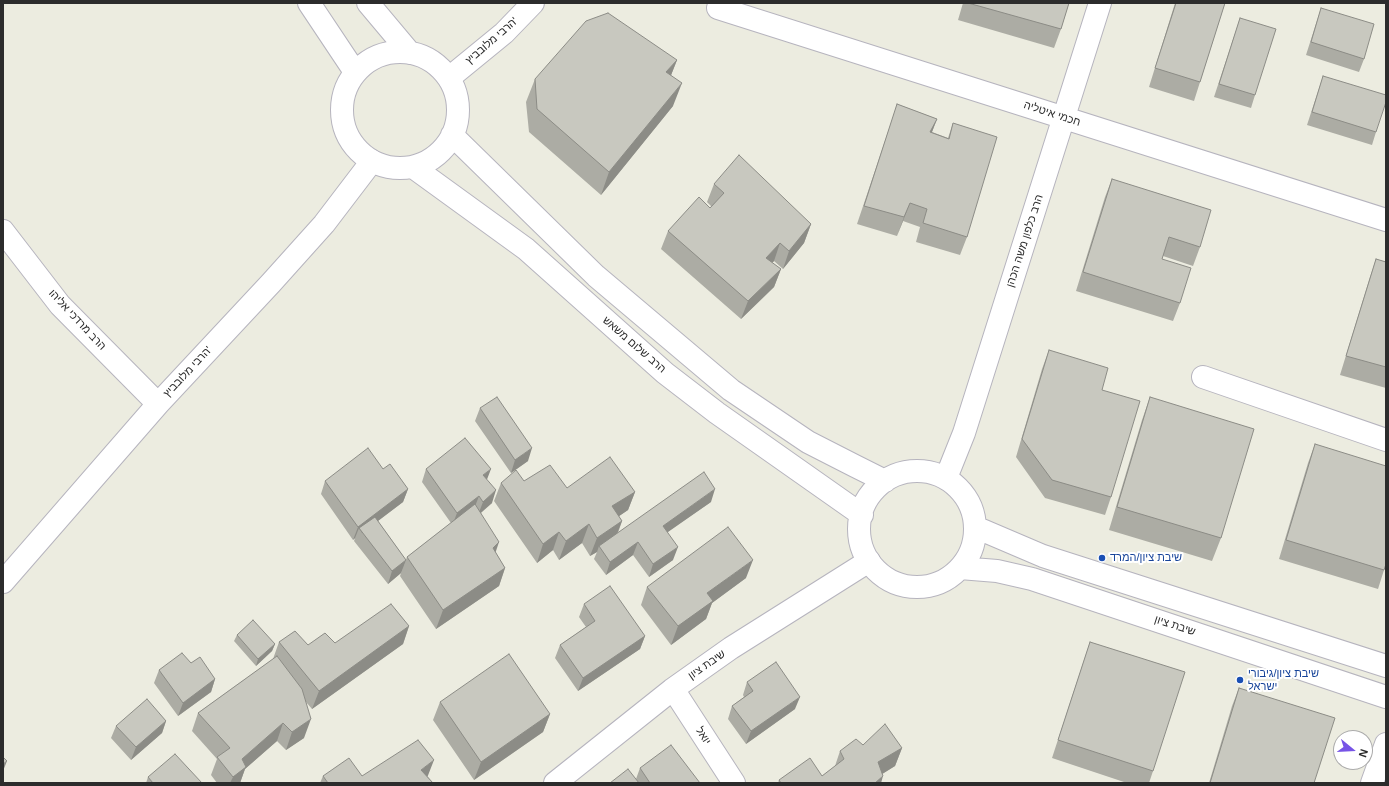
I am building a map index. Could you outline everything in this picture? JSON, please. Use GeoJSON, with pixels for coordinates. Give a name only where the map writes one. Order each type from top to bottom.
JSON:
{"type":"FeatureCollection","features":[{"type":"Feature","properties":{"kind":"street"},"geometry":{"type":"LineString","coordinates":[[310,3],[355,72]]}},
{"type":"Feature","properties":{"kind":"street"},"geometry":{"type":"LineString","coordinates":[[368,3],[410,53]]}},
{"type":"Feature","properties":{"kind":"street","name":"הרבי מלובביץ'"},"geometry":{"type":"LineString","coordinates":[[449,78],[504,33],[533,3]]}},
{"type":"Feature","properties":{"kind":"street","name":"הרב כלפון משה הכהן"},"geometry":{"type":"LineString","coordinates":[[946,478],[964,433],[1100,3]]}},
{"type":"Feature","properties":{"kind":"street","name":"חכמי איטליה"},"geometry":{"type":"LineString","coordinates":[[718,8],[1386,220]]}},
{"type":"Feature","properties":{"kind":"street"},"geometry":{"type":"LineString","coordinates":[[393,52],[410,53],[418,54],[438,65],[449,78],[459,106],[456,128],[445,148],[427,163],[404,169],[382,166],[363,156],[348,137],[342,114],[345,92],[355,72],[374,58],[393,52]]}},
{"type":"Feature","properties":{"kind":"street"},"geometry":{"type":"LineString","coordinates":[[452,135],[596,276],[731,390],[808,442],[885,481]]}},
{"type":"Feature","properties":{"kind":"street","name":"הרבי מלובביץ'"},"geometry":{"type":"LineString","coordinates":[[3,582],[158,404],[324,224],[372,161]]}},
{"type":"Feature","properties":{"kind":"street","name":"הרב שלום משאש"},"geometry":{"type":"LineString","coordinates":[[413,167],[526,249],[665,373],[717,413],[862,514]]}},
{"type":"Feature","properties":{"kind":"street","name":"הרב מרדכי אליהו"},"geometry":{"type":"LineString","coordinates":[[3,231],[60,305],[158,404]]}},
{"type":"Feature","properties":{"kind":"street"},"geometry":{"type":"LineString","coordinates":[[1203,377],[1386,440]]}},
{"type":"Feature","properties":{"kind":"street"},"geometry":{"type":"LineString","coordinates":[[922,471],[934,473],[946,478],[956,485],[970,504],[974,515],[975,527],[975,538],[972,549],[960,568],[949,577],[936,584],[921,587],[906,586],[892,581],[879,572],[869,561],[864,550],[860,538],[860,526],[865,504],[870,495],[885,481],[903,473],[922,471]]}},
{"type":"Feature","properties":{"kind":"street"},"geometry":{"type":"LineString","coordinates":[[975,527],[1043,556],[1386,666]]}},
{"type":"Feature","properties":{"kind":"street","name":"שיבת ציון"},"geometry":{"type":"LineString","coordinates":[[555,783],[673,689],[731,648],[869,561]]}},
{"type":"Feature","properties":{"kind":"street","name":"שיבת ציון"},"geometry":{"type":"LineString","coordinates":[[960,568],[997,571],[1032,579],[1386,696]]}},
{"type":"Feature","properties":{"kind":"street","name":"יואל"},"geometry":{"type":"LineString","coordinates":[[673,689],[734,783]]}},
{"type":"Feature","properties":{"kind":"street"},"geometry":{"type":"LineString","coordinates":[[1372,783],[1386,744]]}},
{"type":"Feature","properties":{"kind":"building"},"geometry":{"type":"Polygon","coordinates":[[[968,3],[1069,3],[1061,29],[968,3]]]}},
{"type":"Feature","properties":{"kind":"building"},"geometry":{"type":"Polygon","coordinates":[[[1176,3],[1225,3],[1200,82],[1155,68],[1176,3]]]}},
{"type":"Feature","properties":{"kind":"building"},"geometry":{"type":"Polygon","coordinates":[[[1321,8],[1374,24],[1364,59],[1311,42],[1321,8]]]}},
{"type":"Feature","properties":{"kind":"building"},"geometry":{"type":"Polygon","coordinates":[[[608,13],[677,60],[666,72],[682,83],[609,172],[537,109],[535,79],[586,21],[608,13]]]}},
{"type":"Feature","properties":{"kind":"building"},"geometry":{"type":"Polygon","coordinates":[[[1240,18],[1276,29],[1255,95],[1219,84],[1240,18]]]}},
{"type":"Feature","properties":{"kind":"building"},"geometry":{"type":"Polygon","coordinates":[[[1323,76],[1386,95],[1386,102],[1376,132],[1312,112],[1323,76]]]}},
{"type":"Feature","properties":{"kind":"building"},"geometry":{"type":"Polygon","coordinates":[[[897,104],[937,119],[930,132],[949,139],[953,123],[997,137],[967,237],[923,223],[927,209],[910,203],[904,217],[864,206],[897,104]]]}},
{"type":"Feature","properties":{"kind":"building"},"geometry":{"type":"Polygon","coordinates":[[[739,155],[811,224],[789,251],[780,243],[766,258],[781,269],[748,301],[668,231],[699,197],[710,208],[724,193],[714,184],[739,155]]]}},
{"type":"Feature","properties":{"kind":"building"},"geometry":{"type":"Polygon","coordinates":[[[1112,179],[1211,210],[1200,247],[1169,237],[1162,259],[1191,268],[1180,303],[1083,272],[1112,179]]]}},
{"type":"Feature","properties":{"kind":"building"},"geometry":{"type":"Polygon","coordinates":[[[1376,259],[1386,262],[1386,367],[1346,356],[1376,259]]]}},
{"type":"Feature","properties":{"kind":"building"},"geometry":{"type":"Polygon","coordinates":[[[1049,350],[1108,368],[1102,390],[1140,401],[1111,497],[1052,480],[1022,439],[1049,350]]]}},
{"type":"Feature","properties":{"kind":"building"},"geometry":{"type":"Polygon","coordinates":[[[497,397],[532,448],[515,460],[480,408],[497,397]]]}},
{"type":"Feature","properties":{"kind":"building"},"geometry":{"type":"Polygon","coordinates":[[[1150,397],[1254,429],[1221,538],[1117,507],[1150,397]]]}},
{"type":"Feature","properties":{"kind":"building"},"geometry":{"type":"Polygon","coordinates":[[[465,438],[491,469],[483,475],[496,490],[483,502],[479,496],[457,513],[426,469],[465,438]]]}},
{"type":"Feature","properties":{"kind":"building"},"geometry":{"type":"Polygon","coordinates":[[[1315,444],[1386,466],[1386,564],[1384,570],[1286,540],[1315,444]]]}},
{"type":"Feature","properties":{"kind":"building"},"geometry":{"type":"Polygon","coordinates":[[[368,448],[383,469],[390,464],[408,489],[358,527],[325,481],[368,448]]]}},
{"type":"Feature","properties":{"kind":"building"},"geometry":{"type":"Polygon","coordinates":[[[610,457],[635,492],[612,506],[622,521],[597,538],[589,524],[566,541],[559,532],[543,544],[501,483],[516,470],[524,481],[550,465],[567,488],[610,457]]]}},
{"type":"Feature","properties":{"kind":"building"},"geometry":{"type":"Polygon","coordinates":[[[704,472],[715,489],[663,526],[678,547],[653,564],[638,542],[610,562],[599,546],[704,472]]]}},
{"type":"Feature","properties":{"kind":"building"},"geometry":{"type":"Polygon","coordinates":[[[475,504],[499,542],[493,548],[505,568],[443,610],[407,557],[475,504]]]}},
{"type":"Feature","properties":{"kind":"building"},"geometry":{"type":"Polygon","coordinates":[[[375,517],[406,560],[392,571],[359,528],[375,517]]]}},
{"type":"Feature","properties":{"kind":"building"},"geometry":{"type":"Polygon","coordinates":[[[728,527],[753,560],[707,593],[713,601],[678,626],[647,587],[728,527]]]}},
{"type":"Feature","properties":{"kind":"building"},"geometry":{"type":"Polygon","coordinates":[[[610,586],[645,636],[583,678],[560,645],[595,621],[584,604],[610,586]]]}},
{"type":"Feature","properties":{"kind":"building"},"geometry":{"type":"Polygon","coordinates":[[[391,604],[409,626],[319,691],[279,642],[295,631],[308,645],[325,633],[335,643],[391,604]]]}},
{"type":"Feature","properties":{"kind":"building"},"geometry":{"type":"Polygon","coordinates":[[[253,620],[275,644],[258,659],[237,635],[253,620]]]}},
{"type":"Feature","properties":{"kind":"building"},"geometry":{"type":"Polygon","coordinates":[[[1090,642],[1185,672],[1153,771],[1058,740],[1090,642]]]}},
{"type":"Feature","properties":{"kind":"building"},"geometry":{"type":"Polygon","coordinates":[[[182,653],[191,663],[200,657],[215,679],[183,703],[159,670],[182,653]]]}},
{"type":"Feature","properties":{"kind":"building"},"geometry":{"type":"Polygon","coordinates":[[[509,654],[550,714],[481,762],[440,702],[509,654]]]}},
{"type":"Feature","properties":{"kind":"building"},"geometry":{"type":"Polygon","coordinates":[[[277,656],[302,689],[311,719],[292,732],[283,723],[242,759],[246,767],[233,777],[217,757],[230,748],[198,713],[277,656]]]}},
{"type":"Feature","properties":{"kind":"building"},"geometry":{"type":"Polygon","coordinates":[[[776,662],[800,697],[751,731],[732,706],[753,691],[747,682],[776,662]]]}},
{"type":"Feature","properties":{"kind":"building"},"geometry":{"type":"Polygon","coordinates":[[[1239,688],[1335,718],[1314,783],[1210,783],[1239,688]]]}},
{"type":"Feature","properties":{"kind":"building"},"geometry":{"type":"Polygon","coordinates":[[[147,699],[166,721],[136,747],[116,726],[147,699]]]}},
{"type":"Feature","properties":{"kind":"building"},"geometry":{"type":"Polygon","coordinates":[[[885,724],[902,748],[878,762],[883,776],[875,783],[781,783],[779,780],[810,758],[822,776],[844,759],[840,751],[856,739],[863,745],[885,724]]]}},
{"type":"Feature","properties":{"kind":"building"},"geometry":{"type":"Polygon","coordinates":[[[418,740],[434,760],[421,770],[433,783],[328,783],[323,776],[349,758],[362,776],[418,740]]]}},
{"type":"Feature","properties":{"kind":"building"},"geometry":{"type":"Polygon","coordinates":[[[671,745],[700,783],[650,783],[640,768],[671,745]]]}},
{"type":"Feature","properties":{"kind":"building"},"geometry":{"type":"Polygon","coordinates":[[[175,754],[202,783],[153,783],[148,777],[175,754]]]}},
{"type":"Feature","properties":{"kind":"building"},"geometry":{"type":"Polygon","coordinates":[[[3,757],[7,761],[3,764],[3,757]]]}},
{"type":"Feature","properties":{"kind":"building"},"geometry":{"type":"Polygon","coordinates":[[[628,769],[639,783],[610,783],[628,769]]]}},
{"type":"Feature","properties":{"kind":"place","name":"שיבת ציון/המרד"},"geometry":{"type":"Point","coordinates":[1102,558]}},
{"type":"Feature","properties":{"kind":"place","name":"שיבת ציון/גיבורי ישראל"},"geometry":{"type":"Point","coordinates":[1240,680]}}]}
